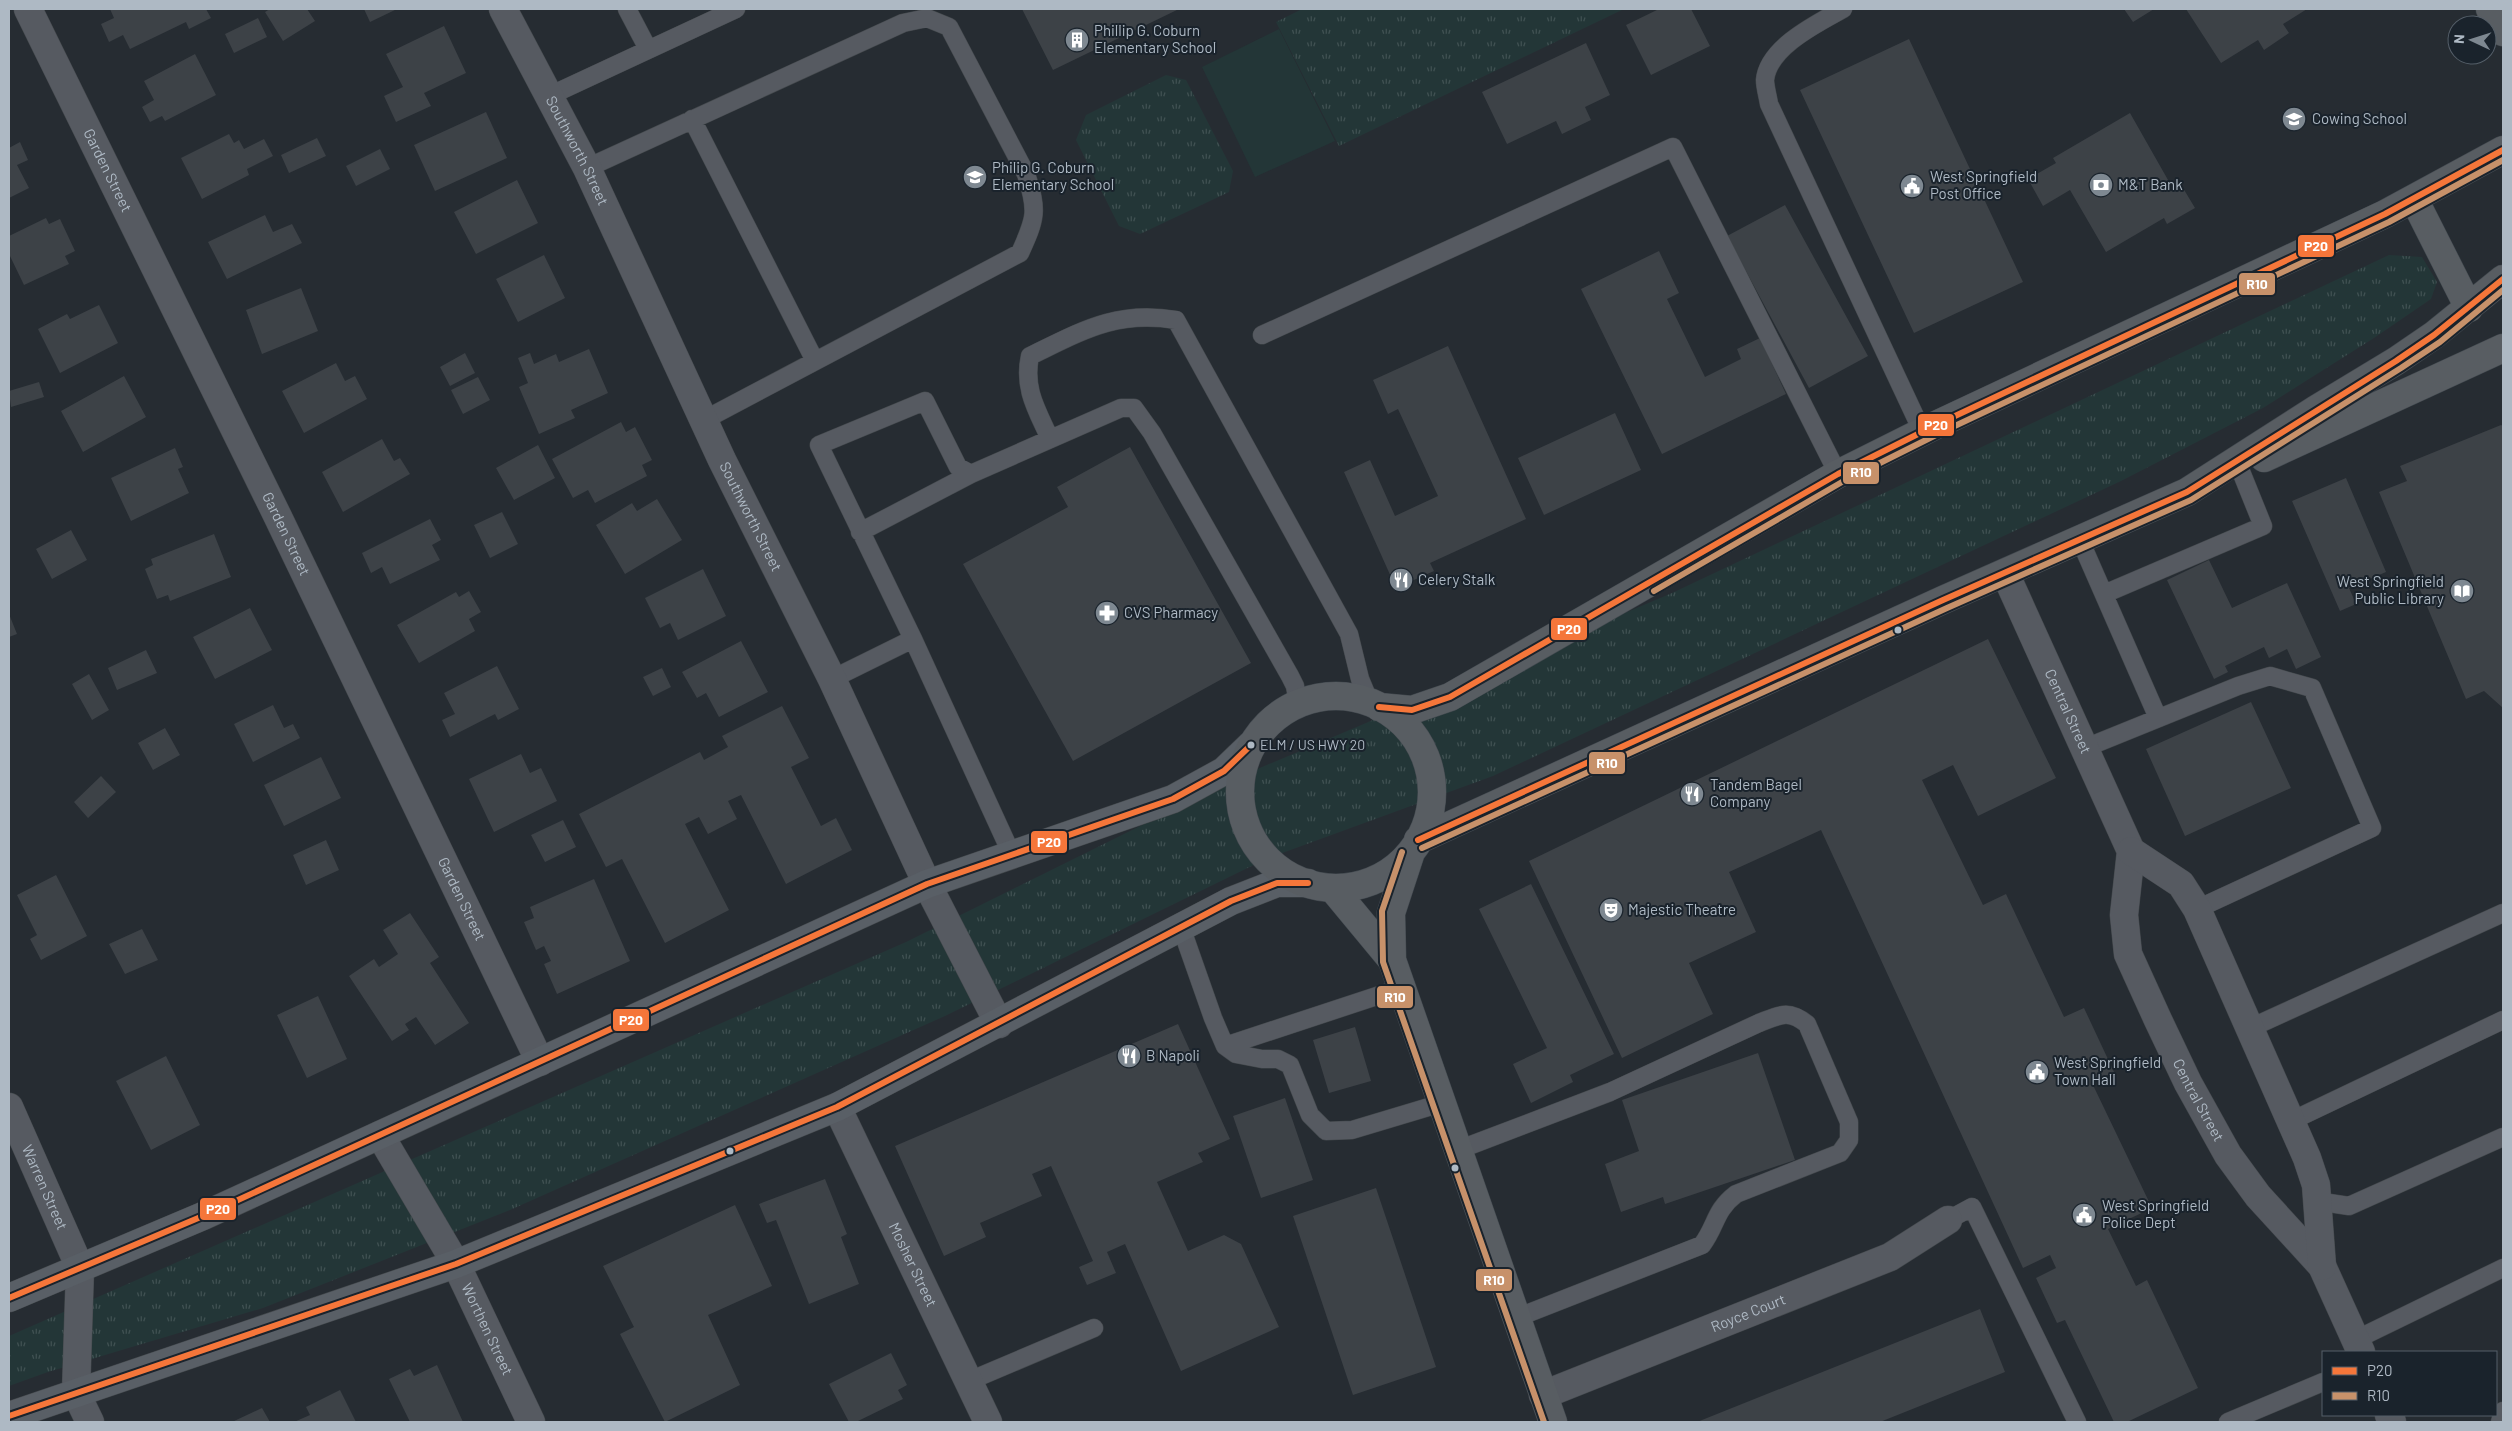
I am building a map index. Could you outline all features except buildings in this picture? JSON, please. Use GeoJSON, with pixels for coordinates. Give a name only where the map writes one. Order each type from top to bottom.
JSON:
{"type":"FeatureCollection","features":[{"type":"Feature","properties":{"kind":"main road"},"geometry":{"type":"LineString","coordinates":[[2490,9],[2503,32]]}},
{"type":"Feature","properties":{"kind":"main road"},"geometry":{"type":"LineString","coordinates":[[1374,705],[1412,710],[1450,697],[1838,474],[1922,432],[2414,199],[2503,150]]}},
{"type":"Feature","properties":{"kind":"main road"},"geometry":{"type":"LineString","coordinates":[[2414,199],[2469,308]]}},
{"type":"Feature","properties":{"kind":"main road"},"geometry":{"type":"LineString","coordinates":[[2187,492],[2315,410],[2396,361],[2469,308],[2503,280]]}},
{"type":"Feature","properties":{"kind":"main road"},"geometry":{"type":"LineString","coordinates":[[1251,745],[1241,776],[1240,806],[1249,835],[1266,859],[1292,878],[1334,890],[1355,887],[1385,875],[1414,847],[2005,573],[2240,469],[2503,348]]}},
{"type":"Feature","properties":{"kind":"main road"},"geometry":{"type":"LineString","coordinates":[[9,1298],[203,1216],[927,884],[1173,798],[1224,771],[1251,745],[1271,720],[1298,703],[1329,696],[1361,699],[1390,712],[1414,734],[1428,763],[1432,795],[1426,826],[1414,847],[1391,913],[1392,960],[1553,1422]]}},
{"type":"Feature","properties":{"kind":"main road"},"geometry":{"type":"LineString","coordinates":[[9,1416],[456,1264],[837,1108],[1181,927],[1259,889],[1288,882],[1308,883]]}},
{"type":"Feature","properties":{"kind":"main road"},"geometry":{"type":"LineString","coordinates":[[1334,890],[1392,960]]}},
{"type":"Feature","properties":{"kind":"street","name":"Garden Street"},"geometry":{"type":"LineString","coordinates":[[28,9],[278,514],[540,1062]]}},
{"type":"Feature","properties":{"kind":"street","name":"Southworth Street"},"geometry":{"type":"LineString","coordinates":[[503,9],[587,168],[704,420],[832,679],[927,884],[999,1024]]}},
{"type":"Feature","properties":{"kind":"street","name":"Central Street"},"geometry":{"type":"LineString","coordinates":[[2005,573],[2131,851],[2124,915],[2128,954],[2158,1020],[2188,1083],[2228,1154],[2258,1196],[2322,1266],[2358,1346]]}},
{"type":"Feature","properties":{"kind":"street","name":"Central Street"},"geometry":{"type":"LineString","coordinates":[[2131,851],[2181,884],[2197,909],[2248,1029],[2291,1121],[2316,1185],[2322,1266]]}},
{"type":"Feature","properties":{"kind":"street","name":"Warren Street"},"geometry":{"type":"LineString","coordinates":[[9,1107],[80,1268]]}},
{"type":"Feature","properties":{"kind":"street","name":"Mosher Street"},"geometry":{"type":"LineString","coordinates":[[837,1108],[988,1422]]}},
{"type":"Feature","properties":{"kind":"street","name":"Worthen Street"},"geometry":{"type":"LineString","coordinates":[[380,1135],[456,1264],[531,1422]]}},
{"type":"Feature","properties":{"kind":"street","name":"Royce Court"},"geometry":{"type":"LineString","coordinates":[[1544,1395],[1890,1257],[1948,1220]]}},
{"type":"Feature","properties":{"kind":"street"},"geometry":{"type":"LineString","coordinates":[[80,1268],[76,1393],[90,1422]]}},
{"type":"Feature","properties":{"kind":"lane"},"geometry":{"type":"LineString","coordinates":[[627,9],[648,49]]}},
{"type":"Feature","properties":{"kind":"lane"},"geometry":{"type":"LineString","coordinates":[[549,96],[736,9]]}},
{"type":"Feature","properties":{"kind":"lane"},"geometry":{"type":"LineString","coordinates":[[1843,9],[1808,29],[1781,50],[1769,68],[1765,81],[1769,104],[1922,432]]}},
{"type":"Feature","properties":{"kind":"lane"},"geometry":{"type":"LineString","coordinates":[[587,168],[903,23],[927,18],[948,27],[1026,174],[1034,201],[1034,222],[1020,253],[704,420]]}},
{"type":"Feature","properties":{"kind":"lane"},"geometry":{"type":"LineString","coordinates":[[692,119],[815,361]]}},
{"type":"Feature","properties":{"kind":"lane"},"geometry":{"type":"LineString","coordinates":[[1262,335],[1673,147],[1838,474]]}},
{"type":"Feature","properties":{"kind":"lane"},"geometry":{"type":"LineString","coordinates":[[1050,439],[1029,392],[1027,371],[1030,356],[1094,325],[1151,316],[1176,320],[1349,634],[1360,679],[1374,705]]}},
{"type":"Feature","properties":{"kind":"lane"},"geometry":{"type":"LineString","coordinates":[[971,474],[958,467],[926,401],[819,444],[1012,855]]}},
{"type":"Feature","properties":{"kind":"lane"},"geometry":{"type":"LineString","coordinates":[[860,532],[971,474],[1121,408],[1134,408],[1152,433],[1290,676],[1295,686],[1298,703]]}},
{"type":"Feature","properties":{"kind":"lane"},"geometry":{"type":"LineString","coordinates":[[2104,594],[2263,526],[2240,469]]}},
{"type":"Feature","properties":{"kind":"lane"},"geometry":{"type":"LineString","coordinates":[[2080,540],[2158,718]]}},
{"type":"Feature","properties":{"kind":"lane"},"geometry":{"type":"LineString","coordinates":[[832,679],[912,639]]}},
{"type":"Feature","properties":{"kind":"lane"},"geometry":{"type":"LineString","coordinates":[[2084,748],[2238,686],[2270,676],[2312,688],[2372,828],[2197,909]]}},
{"type":"Feature","properties":{"kind":"lane"},"geometry":{"type":"LineString","coordinates":[[2248,1029],[2503,913]]}},
{"type":"Feature","properties":{"kind":"lane"},"geometry":{"type":"LineString","coordinates":[[1181,927],[1213,1018],[1225,1046],[1236,1054],[1262,1059],[1278,1059],[1290,1065],[1310,1115],[1326,1131],[1352,1130],[1442,1103]]}},
{"type":"Feature","properties":{"kind":"lane"},"geometry":{"type":"LineString","coordinates":[[1225,1046],[1402,988]]}},
{"type":"Feature","properties":{"kind":"lane"},"geometry":{"type":"LineString","coordinates":[[1458,1150],[1610,1092],[1759,1023],[1783,1014],[1796,1014],[1807,1024],[1849,1122],[1849,1140],[1840,1153],[1736,1194],[1724,1203],[1715,1218],[1710,1234],[1702,1245],[1516,1318]]}},
{"type":"Feature","properties":{"kind":"lane"},"geometry":{"type":"LineString","coordinates":[[2291,1121],[2503,1020]]}},
{"type":"Feature","properties":{"kind":"lane"},"geometry":{"type":"LineString","coordinates":[[2316,1201],[2348,1206],[2503,1137]]}},
{"type":"Feature","properties":{"kind":"lane"},"geometry":{"type":"LineString","coordinates":[[1948,1220],[1972,1207],[2077,1422]]}},
{"type":"Feature","properties":{"kind":"lane"},"geometry":{"type":"LineString","coordinates":[[2358,1346],[2503,1268]]}},
{"type":"Feature","properties":{"kind":"lane"},"geometry":{"type":"LineString","coordinates":[[969,1381],[1094,1328]]}},
{"type":"Feature","properties":{"kind":"lane"},"geometry":{"type":"LineString","coordinates":[[2228,1422],[2322,1382]]}},
{"type":"Feature","properties":{"kind":"lane"},"geometry":{"type":"LineString","coordinates":[[2500,1422],[2503,1411]]}},
{"type":"Feature","properties":{"kind":"green space"},"geometry":{"type":"Polygon","coordinates":[[[1302,9],[1624,9],[1339,146],[1276,22],[1302,9]]]}},
{"type":"Feature","properties":{"kind":"green space"},"geometry":{"type":"Polygon","coordinates":[[[1279,29],[1335,141],[1255,177],[1202,67],[1279,29]]]}},
{"type":"Feature","properties":{"kind":"green space"},"geometry":{"type":"Polygon","coordinates":[[[1166,75],[1186,80],[1233,171],[1229,192],[1140,234],[1119,226],[1076,140],[1086,115],[1166,75]]]}},
{"type":"Feature","properties":{"kind":"green space"},"geometry":{"type":"Polygon","coordinates":[[[2389,255],[2422,257],[2437,282],[2431,299],[2374,338],[2263,408],[2121,481],[1493,776],[1266,859],[945,1016],[510,1210],[263,1308],[48,1372],[9,1386],[9,1336],[906,942],[1241,776],[1672,593],[2389,255]]]}},
{"type":"Feature","properties":{"kind":"transit line","name":"P20"},"geometry":{"type":"LineString","coordinates":[[1379,707],[1412,710],[1450,697],[1838,474],[1938,424],[2385,214],[2503,150]]}},
{"type":"Feature","properties":{"kind":"transit line","name":"R10"},"geometry":{"type":"LineString","coordinates":[[1654,591],[1842,482],[1942,432],[2389,222],[2503,160]]}},
{"type":"Feature","properties":{"kind":"transit line","name":"P20"},"geometry":{"type":"LineString","coordinates":[[1418,840],[1943,600],[2187,492],[2396,361],[2434,335],[2503,279]]}},
{"type":"Feature","properties":{"kind":"transit line","name":"R10"},"geometry":{"type":"LineString","coordinates":[[1422,848],[1947,608],[2191,500],[2440,342],[2503,290]]}},
{"type":"Feature","properties":{"kind":"transit line","name":"P20"},"geometry":{"type":"LineString","coordinates":[[9,1298],[203,1216],[927,884],[1173,799],[1224,771],[1251,745]]}},
{"type":"Feature","properties":{"kind":"transit line","name":"R10"},"geometry":{"type":"LineString","coordinates":[[1402,852],[1382,911],[1383,962],[1544,1422]]}},
{"type":"Feature","properties":{"kind":"transit line","name":"P20"},"geometry":{"type":"LineString","coordinates":[[9,1416],[456,1264],[837,1107],[1231,901],[1277,883],[1308,883]]}},
{"type":"Feature","properties":{"kind":"place","name":"Phillip G. Coburn Elementary School"},"geometry":{"type":"Point","coordinates":[1077,40]}},
{"type":"Feature","properties":{"kind":"place","name":"Cowing School"},"geometry":{"type":"Point","coordinates":[2294,119]}},
{"type":"Feature","properties":{"kind":"place","name":"Philip G. Coburn Elementary School"},"geometry":{"type":"Point","coordinates":[975,177]}},
{"type":"Feature","properties":{"kind":"place","name":"M&T Bank"},"geometry":{"type":"Point","coordinates":[2101,185]}},
{"type":"Feature","properties":{"kind":"place","name":"West Springfield Post Office"},"geometry":{"type":"Point","coordinates":[1912,186]}},
{"type":"Feature","properties":{"kind":"place","name":"Celery Stalk"},"geometry":{"type":"Point","coordinates":[1401,580]}},
{"type":"Feature","properties":{"kind":"place","name":"West Springfield Public Library"},"geometry":{"type":"Point","coordinates":[2462,591]}},
{"type":"Feature","properties":{"kind":"place","name":"CVS Pharmacy"},"geometry":{"type":"Point","coordinates":[1107,613]}},
{"type":"Feature","properties":{"kind":"place","name":"ELM / US HWY 20"},"geometry":{"type":"Point","coordinates":[1251,745]}},
{"type":"Feature","properties":{"kind":"place","name":"Tandem Bagel Company"},"geometry":{"type":"Point","coordinates":[1692,794]}},
{"type":"Feature","properties":{"kind":"place","name":"Majestic Theatre"},"geometry":{"type":"Point","coordinates":[1611,910]}},
{"type":"Feature","properties":{"kind":"place","name":"B Napoli"},"geometry":{"type":"Point","coordinates":[1129,1056]}},
{"type":"Feature","properties":{"kind":"place","name":"West Springfield Town Hall"},"geometry":{"type":"Point","coordinates":[2037,1072]}},
{"type":"Feature","properties":{"kind":"place","name":"West Springfield Police Dept"},"geometry":{"type":"Point","coordinates":[2084,1215]}}]}
